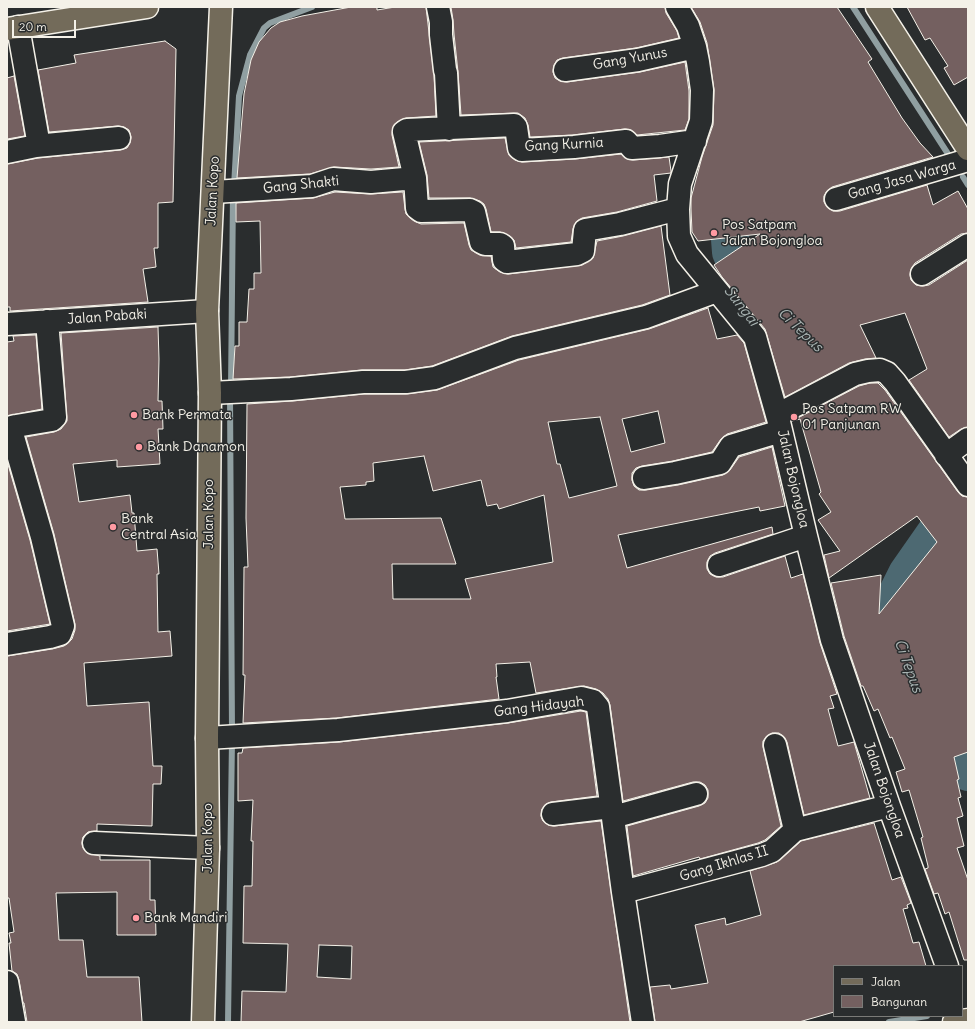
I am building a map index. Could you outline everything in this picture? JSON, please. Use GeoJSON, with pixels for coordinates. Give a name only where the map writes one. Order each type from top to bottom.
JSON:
{"type":"FeatureCollection","features":[{"type":"Feature","properties":{"kind":"main road"},"geometry":{"type":"LineString","coordinates":[[13,28],[147,7]]}},
{"type":"Feature","properties":{"kind":"main road","name":"Jalan Kopo"},"geometry":{"type":"LineString","coordinates":[[203,1022],[208,848],[207,738],[210,393],[207,311],[221,7]]}},
{"type":"Feature","properties":{"kind":"main road"},"geometry":{"type":"LineString","coordinates":[[877,7],[968,149]]}},
{"type":"Feature","properties":{"kind":"street"},"geometry":{"type":"LineString","coordinates":[[438,7],[441,22],[450,129],[407,130],[404,132],[415,178],[417,208],[421,211],[470,210],[474,212],[481,242],[484,244],[500,244],[502,246],[504,260],[507,262],[577,254],[583,251],[585,230],[620,224],[672,210]]}},
{"type":"Feature","properties":{"kind":"street","name":"Jalan Bojongloa"},"geometry":{"type":"LineString","coordinates":[[677,7],[688,26],[690,48],[698,62],[702,90],[701,121],[672,210],[679,236],[687,254],[755,337],[779,421],[832,640],[889,806],[947,965]]}},
{"type":"Feature","properties":{"kind":"street"},"geometry":{"type":"LineString","coordinates":[[13,28],[38,140],[36,146]]}},
{"type":"Feature","properties":{"kind":"street","name":"Gang Yunus"},"geometry":{"type":"LineString","coordinates":[[565,70],[638,60],[690,48]]}},
{"type":"Feature","properties":{"kind":"street","name":"Gang Kurnia"},"geometry":{"type":"LineString","coordinates":[[450,129],[514,125],[516,127],[519,148],[522,150],[574,147],[626,141],[632,148],[694,141]]}},
{"type":"Feature","properties":{"kind":"street"},"geometry":{"type":"LineString","coordinates":[[7,152],[36,146],[118,138]]}},
{"type":"Feature","properties":{"kind":"street","name":"Gang Jasa Warga"},"geometry":{"type":"LineString","coordinates":[[836,199],[968,160]]}},
{"type":"Feature","properties":{"kind":"street","name":"Gang Shakti"},"geometry":{"type":"LineString","coordinates":[[213,192],[312,186],[333,179],[371,182],[415,178]]}},
{"type":"Feature","properties":{"kind":"street"},"geometry":{"type":"LineString","coordinates":[[922,274],[968,245]]}},
{"type":"Feature","properties":{"kind":"street"},"geometry":{"type":"LineString","coordinates":[[210,393],[291,389],[363,382],[406,382],[435,378],[515,348],[646,317],[717,291]]}},
{"type":"Feature","properties":{"kind":"street","name":"Jalan Pabaki"},"geometry":{"type":"LineString","coordinates":[[7,324],[207,311]]}},
{"type":"Feature","properties":{"kind":"street"},"geometry":{"type":"LineString","coordinates":[[7,644],[60,634],[62,626],[42,537],[11,430],[12,427],[52,420],[55,417],[47,321]]}},
{"type":"Feature","properties":{"kind":"street"},"geometry":{"type":"LineString","coordinates":[[644,478],[720,463],[731,446],[779,421],[829,388],[855,374],[880,370],[887,373],[896,382],[968,485]]}},
{"type":"Feature","properties":{"kind":"street"},"geometry":{"type":"LineString","coordinates":[[946,455],[968,439]]}},
{"type":"Feature","properties":{"kind":"street"},"geometry":{"type":"LineString","coordinates":[[719,565],[806,536]]}},
{"type":"Feature","properties":{"kind":"street","name":"Gang Hidayah"},"geometry":{"type":"LineString","coordinates":[[207,738],[353,728],[507,711],[581,698],[593,701],[598,707],[623,892],[643,1022]]}},
{"type":"Feature","properties":{"kind":"street"},"geometry":{"type":"LineString","coordinates":[[775,745],[795,830]]}},
{"type":"Feature","properties":{"kind":"street"},"geometry":{"type":"LineString","coordinates":[[553,814],[612,812],[696,794]]}},
{"type":"Feature","properties":{"kind":"street","name":"Gang Ikhlas II"},"geometry":{"type":"LineString","coordinates":[[623,892],[762,855],[772,851],[795,830],[889,806]]}},
{"type":"Feature","properties":{"kind":"street"},"geometry":{"type":"LineString","coordinates":[[94,843],[208,848]]}},
{"type":"Feature","properties":{"kind":"street"},"geometry":{"type":"LineString","coordinates":[[7,982],[14,1022]]}},
{"type":"Feature","properties":{"kind":"building"},"geometry":{"type":"Polygon","coordinates":[[[351,7],[377,7],[377,10],[395,7],[426,7],[434,75],[436,116],[406,118],[397,122],[393,127],[392,135],[399,167],[371,169],[334,167],[310,174],[237,178],[244,94],[251,60],[259,42],[271,28],[280,22],[302,16],[351,7]]]}},
{"type":"Feature","properties":{"kind":"building"},"geometry":{"type":"Polygon","coordinates":[[[451,7],[665,7],[666,13],[677,31],[679,38],[636,48],[563,58],[557,60],[554,65],[553,72],[555,78],[560,81],[567,82],[640,72],[685,62],[689,91],[689,119],[685,130],[637,135],[631,130],[625,129],[573,135],[530,137],[525,118],[518,113],[461,115],[451,7]]]}},
{"type":"Feature","properties":{"kind":"building"},"geometry":{"type":"Polygon","coordinates":[[[691,7],[837,7],[872,59],[868,62],[902,118],[920,143],[933,157],[832,187],[824,196],[824,202],[828,208],[833,211],[840,211],[927,185],[933,205],[958,191],[968,209],[968,233],[961,234],[915,263],[911,269],[910,275],[911,280],[916,285],[929,285],[968,260],[968,427],[961,429],[949,437],[909,380],[927,369],[905,313],[860,325],[876,358],[849,363],[785,397],[765,329],[722,277],[714,265],[760,234],[698,241],[692,232],[691,198],[702,157],[713,125],[714,90],[707,43],[700,22],[691,7]]]}},
{"type":"Feature","properties":{"kind":"building"},"geometry":{"type":"Polygon","coordinates":[[[907,7],[968,7],[968,77],[954,85],[944,68],[948,66],[930,38],[925,40],[907,7]]]}},
{"type":"Feature","properties":{"kind":"building"},"geometry":{"type":"Polygon","coordinates":[[[165,41],[176,49],[173,202],[158,203],[158,248],[154,248],[156,267],[143,269],[148,302],[10,311],[10,307],[7,307],[7,164],[38,158],[120,150],[127,148],[131,137],[129,130],[118,126],[49,132],[38,70],[76,63],[74,55],[165,41]]]}},
{"type":"Feature","properties":{"kind":"building"},"geometry":{"type":"Polygon","coordinates":[[[14,76],[25,136],[7,139],[7,78],[14,76]]]}},
{"type":"Feature","properties":{"kind":"building"},"geometry":{"type":"Polygon","coordinates":[[[505,138],[509,155],[515,160],[522,162],[575,159],[621,154],[627,159],[633,160],[669,157],[671,173],[654,175],[657,201],[617,212],[582,218],[576,222],[573,229],[571,242],[516,248],[514,240],[510,236],[500,232],[491,232],[486,209],[484,204],[480,201],[470,198],[429,198],[427,175],[419,142],[505,138]]]}},
{"type":"Feature","properties":{"kind":"building"},"geometry":{"type":"Polygon","coordinates":[[[335,192],[370,194],[403,192],[406,214],[410,218],[421,224],[464,223],[471,250],[480,255],[491,256],[493,267],[500,272],[508,274],[582,265],[593,258],[597,241],[661,226],[670,295],[642,305],[512,336],[432,366],[405,370],[362,370],[290,377],[233,379],[235,346],[239,346],[239,322],[247,322],[249,289],[254,289],[254,273],[261,273],[260,221],[236,222],[236,203],[313,198],[335,192]]]}},
{"type":"Feature","properties":{"kind":"building"},"geometry":{"type":"Polygon","coordinates":[[[708,308],[717,339],[737,335],[744,343],[766,422],[727,434],[721,439],[712,452],[636,468],[632,473],[634,486],[639,490],[646,490],[678,485],[723,475],[730,470],[739,457],[772,447],[785,506],[760,511],[759,507],[618,535],[627,568],[772,527],[773,534],[710,556],[707,562],[707,569],[710,574],[716,577],[723,577],[785,556],[791,578],[803,574],[820,643],[837,694],[830,696],[834,708],[828,709],[838,746],[854,742],[870,798],[804,815],[787,742],[779,733],[772,733],[763,741],[763,747],[781,826],[765,840],[758,843],[700,859],[699,857],[633,876],[627,826],[699,806],[705,803],[708,798],[708,790],[705,785],[700,782],[693,782],[623,801],[608,699],[603,693],[596,689],[584,686],[536,693],[530,662],[496,664],[499,699],[337,718],[243,723],[245,675],[243,675],[244,567],[248,567],[246,518],[247,404],[364,394],[406,394],[437,390],[519,360],[649,329],[708,308]],[[658,411],[622,419],[631,452],[665,443],[658,411]],[[600,417],[548,422],[557,464],[560,464],[569,498],[617,486],[600,417]],[[424,456],[373,463],[374,481],[366,482],[366,485],[340,487],[345,519],[441,518],[456,564],[392,564],[393,599],[471,599],[465,579],[553,562],[544,495],[499,509],[497,504],[487,506],[481,480],[433,491],[424,456]]]}},
{"type":"Feature","properties":{"kind":"building"},"geometry":{"type":"Polygon","coordinates":[[[158,327],[158,401],[162,401],[163,429],[158,429],[160,464],[117,467],[117,460],[73,464],[79,502],[130,495],[132,513],[134,513],[137,551],[157,549],[159,574],[157,574],[158,632],[170,631],[172,656],[84,663],[87,706],[149,702],[153,766],[162,766],[161,784],[153,784],[152,826],[97,824],[97,831],[88,832],[83,837],[82,843],[83,848],[87,853],[100,856],[100,860],[150,860],[150,900],[155,900],[156,935],[117,935],[117,892],[56,893],[59,940],[83,940],[87,977],[139,977],[142,1022],[27,1022],[19,980],[17,974],[12,971],[9,943],[11,943],[9,933],[14,932],[9,898],[7,898],[7,656],[64,646],[72,639],[75,624],[54,534],[26,437],[54,432],[61,429],[67,421],[61,333],[158,327]]]}},
{"type":"Feature","properties":{"kind":"building"},"geometry":{"type":"Polygon","coordinates":[[[36,335],[42,409],[7,416],[7,342],[14,341],[13,336],[36,335]]]}},
{"type":"Feature","properties":{"kind":"building"},"geometry":{"type":"Polygon","coordinates":[[[870,383],[878,383],[885,390],[958,492],[962,496],[968,497],[968,752],[954,757],[961,797],[958,798],[963,816],[957,818],[964,846],[957,848],[968,880],[968,960],[964,960],[949,912],[945,914],[938,893],[934,894],[925,869],[928,868],[928,866],[921,838],[923,837],[909,790],[902,792],[896,772],[905,769],[892,737],[890,738],[878,709],[874,711],[863,686],[861,686],[844,636],[831,583],[881,575],[879,614],[937,542],[917,516],[829,578],[824,555],[840,551],[818,520],[831,512],[819,494],[821,492],[800,419],[792,421],[859,386],[870,383]]]}},
{"type":"Feature","properties":{"kind":"building"},"geometry":{"type":"Polygon","coordinates":[[[7,461],[30,540],[50,624],[7,631],[7,461]]]}},
{"type":"Feature","properties":{"kind":"building"},"geometry":{"type":"Polygon","coordinates":[[[581,711],[586,712],[597,796],[551,802],[546,804],[542,809],[541,816],[543,821],[548,825],[554,826],[601,821],[630,1022],[241,1022],[242,991],[286,992],[288,944],[243,943],[244,886],[252,886],[253,841],[251,841],[253,800],[238,801],[238,753],[242,753],[243,748],[339,742],[508,723],[581,711]],[[319,945],[317,977],[351,979],[352,946],[319,945]]]}},
{"type":"Feature","properties":{"kind":"building"},"geometry":{"type":"Polygon","coordinates":[[[874,823],[892,880],[901,877],[911,903],[907,905],[908,908],[903,909],[913,943],[919,942],[926,965],[833,965],[833,1012],[799,1022],[655,1022],[650,987],[670,985],[671,989],[708,983],[695,925],[725,918],[726,925],[761,915],[750,871],[777,862],[801,841],[874,823]]]}},
{"type":"Feature","properties":{"kind":"waterway"},"geometry":{"type":"LineString","coordinates":[[234,187],[239,96],[250,55],[264,28],[270,23],[312,7]]}},
{"type":"Feature","properties":{"kind":"waterway"},"geometry":{"type":"LineString","coordinates":[[853,7],[950,157]]}},
{"type":"Feature","properties":{"kind":"waterway"},"geometry":{"type":"LineString","coordinates":[[963,177],[968,185]]}},
{"type":"Feature","properties":{"kind":"waterway","name":"Ci Tepus"},"geometry":{"type":"LineString","coordinates":[[739,186],[733,197],[730,239],[731,252],[737,266],[745,278],[762,294]]}},
{"type":"Feature","properties":{"kind":"waterway"},"geometry":{"type":"LineString","coordinates":[[231,389],[233,194]]}},
{"type":"Feature","properties":{"kind":"waterway"},"geometry":{"type":"LineString","coordinates":[[230,395],[232,732]]}},
{"type":"Feature","properties":{"kind":"waterway","name":"Ci Tepus"},"geometry":{"type":"LineString","coordinates":[[896,638],[893,616],[899,590],[907,574],[944,521],[942,504],[933,491]]}},
{"type":"Feature","properties":{"kind":"waterway","name":"Ci Tepus"},"geometry":{"type":"LineString","coordinates":[[930,714],[940,731],[965,759],[968,772]]}},
{"type":"Feature","properties":{"kind":"waterway"},"geometry":{"type":"LineString","coordinates":[[228,1022],[232,740]]}},
{"type":"Feature","properties":{"kind":"waterway"},"geometry":{"type":"LineString","coordinates":[[889,1022],[921,1017]]}},
{"type":"Feature","properties":{"kind":"place","name":"Pos Satpam Jalan Bojongloa"},"geometry":{"type":"Point","coordinates":[714,233]}},
{"type":"Feature","properties":{"kind":"place","name":"Bank Permata"},"geometry":{"type":"Point","coordinates":[134,415]}},
{"type":"Feature","properties":{"kind":"place","name":"Pos Satpam RW 01 Panjunan"},"geometry":{"type":"Point","coordinates":[794,417]}},
{"type":"Feature","properties":{"kind":"place","name":"Bank Danamon"},"geometry":{"type":"Point","coordinates":[139,447]}},
{"type":"Feature","properties":{"kind":"place","name":"Bank Central Asia"},"geometry":{"type":"Point","coordinates":[113,527]}},
{"type":"Feature","properties":{"kind":"place","name":"Bank Mandiri"},"geometry":{"type":"Point","coordinates":[136,918]}},
{"type":"Feature","properties":{"kind":"water label","name":"Sungai"},"geometry":{"type":"Point","coordinates":[741,306]}}]}
